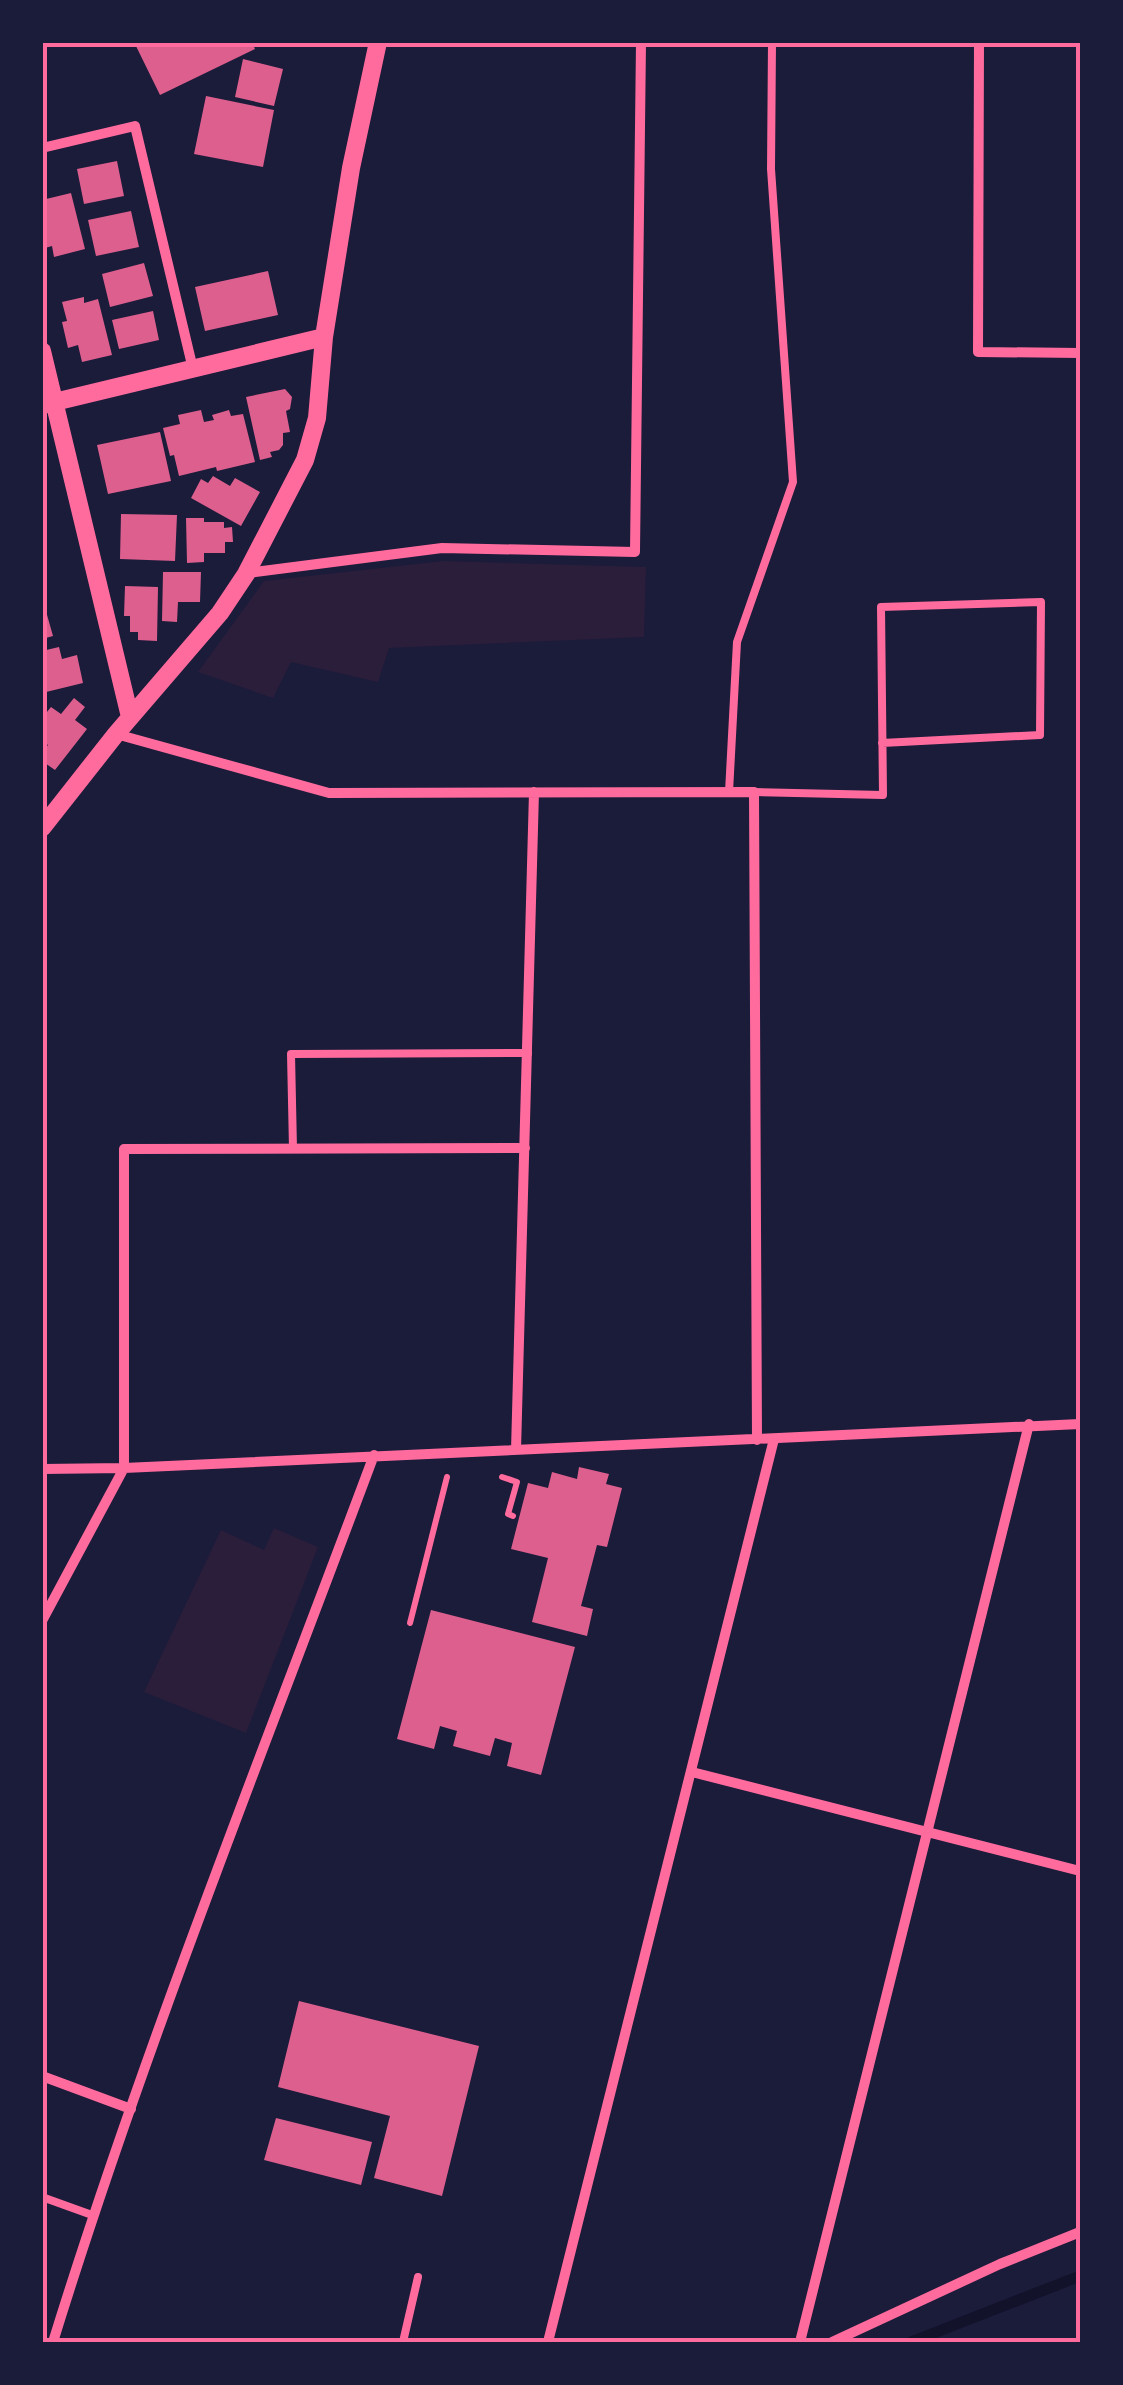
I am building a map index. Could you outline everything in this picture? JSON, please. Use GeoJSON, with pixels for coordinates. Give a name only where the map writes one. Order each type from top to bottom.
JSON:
{"type":"FeatureCollection","features":[{"type":"Feature","properties":{"kind":"street"},"geometry":{"type":"LineString","coordinates":[[42,828],[130,717],[220,613],[246,574],[304,460],[317,418],[324,337],[350,168],[378,42]]}},
{"type":"Feature","properties":{"kind":"street"},"geometry":{"type":"LineString","coordinates":[[246,574],[442,548],[635,552],[641,42]]}},
{"type":"Feature","properties":{"kind":"street"},"geometry":{"type":"LineString","coordinates":[[979,42],[978,352],[1080,353]]}},
{"type":"Feature","properties":{"kind":"street"},"geometry":{"type":"LineString","coordinates":[[42,148],[134,126],[193,368]]}},
{"type":"Feature","properties":{"kind":"street"},"geometry":{"type":"LineString","coordinates":[[49,404],[324,337]]}},
{"type":"Feature","properties":{"kind":"street"},"geometry":{"type":"LineString","coordinates":[[42,351],[49,404],[130,717]]}},
{"type":"Feature","properties":{"kind":"street"},"geometry":{"type":"LineString","coordinates":[[116,734],[329,793],[754,792],[757,1440]]}},
{"type":"Feature","properties":{"kind":"street"},"geometry":{"type":"LineString","coordinates":[[516,1450],[534,792]]}},
{"type":"Feature","properties":{"kind":"street"},"geometry":{"type":"LineString","coordinates":[[42,1620],[124,1468],[124,1149],[526,1148]]}},
{"type":"Feature","properties":{"kind":"street"},"geometry":{"type":"LineString","coordinates":[[800,2342],[1029,1424]]}},
{"type":"Feature","properties":{"kind":"street"},"geometry":{"type":"LineString","coordinates":[[42,1469],[1080,1424]]}},
{"type":"Feature","properties":{"kind":"street"},"geometry":{"type":"LineString","coordinates":[[548,2342],[774,1439]]}},
{"type":"Feature","properties":{"kind":"street"},"geometry":{"type":"LineString","coordinates":[[52,2342],[92,2215],[374,1455]]}},
{"type":"Feature","properties":{"kind":"street"},"geometry":{"type":"LineString","coordinates":[[692,1772],[1080,1871]]}},
{"type":"Feature","properties":{"kind":"street"},"geometry":{"type":"LineString","coordinates":[[42,2076],[131,2109]]}},
{"type":"Feature","properties":{"kind":"street"},"geometry":{"type":"LineString","coordinates":[[832,2342],[1000,2264],[1080,2232]]}},
{"type":"Feature","properties":{"kind":"lane"},"geometry":{"type":"LineString","coordinates":[[730,792],[737,642],[793,482],[771,168],[772,42]]}},
{"type":"Feature","properties":{"kind":"lane"},"geometry":{"type":"LineString","coordinates":[[754,792],[883,795],[882,743],[880,606],[1041,602],[1040,735],[882,743]]}},
{"type":"Feature","properties":{"kind":"lane"},"geometry":{"type":"LineString","coordinates":[[292,1148],[292,1054],[528,1052]]}},
{"type":"Feature","properties":{"kind":"lane"},"geometry":{"type":"LineString","coordinates":[[42,2197],[92,2215]]}},
{"type":"Feature","properties":{"kind":"lane"},"geometry":{"type":"LineString","coordinates":[[403,2342],[418,2277]]}},
{"type":"Feature","properties":{"kind":"path"},"geometry":{"type":"LineString","coordinates":[[410,1623],[455,1452]]}},
{"type":"Feature","properties":{"kind":"path"},"geometry":{"type":"LineString","coordinates":[[499,1476],[517,1482],[508,1514],[513,1516]]}},
{"type":"Feature","properties":{"kind":"shaded area"},"geometry":{"type":"Polygon","coordinates":[[[443,561],[646,567],[644,637],[389,648],[378,682],[291,662],[273,698],[198,672],[264,581],[443,561]]]}},
{"type":"Feature","properties":{"kind":"shaded area"},"geometry":{"type":"Polygon","coordinates":[[[274,1528],[318,1547],[246,1733],[144,1692],[221,1530],[264,1550],[274,1528]]]}},
{"type":"Feature","properties":{"kind":"building"},"geometry":{"type":"Polygon","coordinates":[[[134,42],[252,42],[255,49],[160,95],[134,42]]]}},
{"type":"Feature","properties":{"kind":"building"},"geometry":{"type":"Polygon","coordinates":[[[243,59],[283,69],[274,106],[235,97],[243,59]]]}},
{"type":"Feature","properties":{"kind":"building"},"geometry":{"type":"Polygon","coordinates":[[[206,96],[274,110],[263,167],[194,154],[206,96]]]}},
{"type":"Feature","properties":{"kind":"building"},"geometry":{"type":"Polygon","coordinates":[[[117,161],[124,196],[84,204],[77,169],[117,161]]]}},
{"type":"Feature","properties":{"kind":"building"},"geometry":{"type":"Polygon","coordinates":[[[71,193],[85,249],[54,257],[52,246],[45,248],[42,240],[42,200],[71,193]]]}},
{"type":"Feature","properties":{"kind":"building"},"geometry":{"type":"Polygon","coordinates":[[[131,211],[139,247],[96,256],[88,220],[131,211]]]}},
{"type":"Feature","properties":{"kind":"building"},"geometry":{"type":"Polygon","coordinates":[[[144,263],[153,296],[110,307],[102,274],[144,263]]]}},
{"type":"Feature","properties":{"kind":"building"},"geometry":{"type":"Polygon","coordinates":[[[268,271],[278,315],[205,331],[195,287],[268,271]]]}},
{"type":"Feature","properties":{"kind":"building"},"geometry":{"type":"Polygon","coordinates":[[[84,297],[84,303],[98,299],[112,355],[82,362],[78,345],[68,348],[62,302],[84,297]]]}},
{"type":"Feature","properties":{"kind":"building"},"geometry":{"type":"Polygon","coordinates":[[[153,311],[159,340],[119,349],[112,320],[153,311]]]}},
{"type":"Feature","properties":{"kind":"building"},"geometry":{"type":"Polygon","coordinates":[[[285,389],[292,397],[286,411],[290,432],[283,433],[283,445],[270,452],[272,457],[260,460],[246,397],[285,389]]]}},
{"type":"Feature","properties":{"kind":"building"},"geometry":{"type":"Polygon","coordinates":[[[201,410],[204,422],[229,410],[231,416],[243,414],[255,462],[179,476],[163,428],[180,424],[178,415],[201,410]]]}},
{"type":"Feature","properties":{"kind":"building"},"geometry":{"type":"Polygon","coordinates":[[[160,432],[171,481],[108,494],[97,445],[160,432]]]}},
{"type":"Feature","properties":{"kind":"building"},"geometry":{"type":"Polygon","coordinates":[[[213,476],[230,486],[235,478],[260,492],[241,526],[191,498],[201,479],[208,483],[213,476]]]}},
{"type":"Feature","properties":{"kind":"building"},"geometry":{"type":"Polygon","coordinates":[[[121,514],[177,515],[175,561],[120,559],[121,514]]]}},
{"type":"Feature","properties":{"kind":"building"},"geometry":{"type":"Polygon","coordinates":[[[186,518],[224,522],[224,528],[232,527],[233,542],[225,542],[225,553],[204,553],[204,562],[187,563],[186,518]]]}},
{"type":"Feature","properties":{"kind":"building"},"geometry":{"type":"Polygon","coordinates":[[[163,572],[201,572],[200,602],[178,602],[177,622],[162,621],[163,572]]]}},
{"type":"Feature","properties":{"kind":"building"},"geometry":{"type":"Polygon","coordinates":[[[125,586],[158,587],[157,641],[138,640],[138,632],[130,632],[130,616],[124,616],[125,586]]]}},
{"type":"Feature","properties":{"kind":"building"},"geometry":{"type":"Polygon","coordinates":[[[42,597],[53,636],[42,639],[42,597]]]}},
{"type":"Feature","properties":{"kind":"building"},"geometry":{"type":"Polygon","coordinates":[[[59,647],[62,659],[77,655],[83,683],[42,693],[42,651],[59,647]]]}},
{"type":"Feature","properties":{"kind":"building"},"geometry":{"type":"Polygon","coordinates":[[[74,698],[85,707],[75,720],[87,729],[55,770],[42,761],[42,752],[48,745],[42,741],[42,718],[51,707],[61,714],[74,698]]]}},
{"type":"Feature","properties":{"kind":"building"},"geometry":{"type":"Polygon","coordinates":[[[579,1467],[609,1474],[606,1484],[622,1488],[607,1547],[597,1545],[581,1606],[593,1609],[587,1636],[532,1622],[548,1558],[511,1549],[528,1483],[548,1488],[552,1472],[577,1479],[579,1467]]]}},
{"type":"Feature","properties":{"kind":"building"},"geometry":{"type":"Polygon","coordinates":[[[431,1610],[575,1647],[541,1775],[507,1766],[512,1743],[495,1738],[490,1756],[453,1746],[457,1731],[440,1726],[434,1749],[397,1739],[431,1610]]]}},
{"type":"Feature","properties":{"kind":"building"},"geometry":{"type":"Polygon","coordinates":[[[299,2001],[479,2046],[442,2196],[374,2178],[390,2116],[278,2087],[299,2001]]]}},
{"type":"Feature","properties":{"kind":"building"},"geometry":{"type":"Polygon","coordinates":[[[276,2118],[372,2142],[361,2185],[264,2160],[276,2118]]]}},
{"type":"Feature","properties":{"kind":"waterway"},"geometry":{"type":"LineString","coordinates":[[911,2342],[1080,2276]]}}]}
